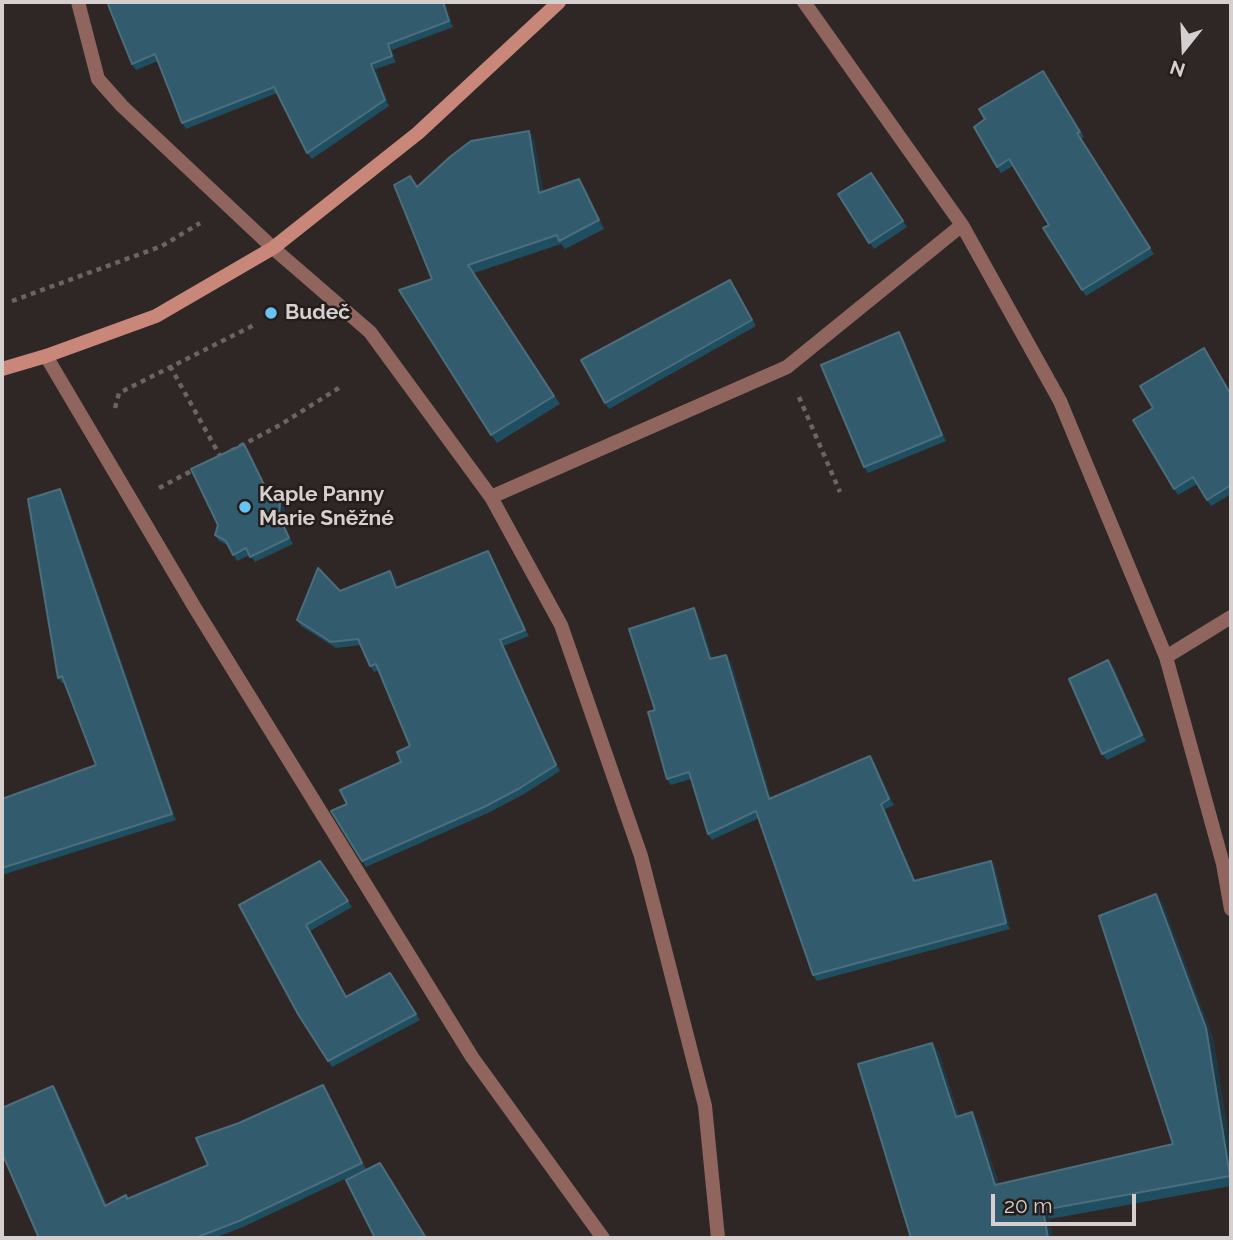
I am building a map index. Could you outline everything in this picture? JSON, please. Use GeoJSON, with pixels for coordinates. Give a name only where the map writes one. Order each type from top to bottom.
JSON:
{"type":"FeatureCollection","features":[{"type":"Feature","properties":{"kind":"street"},"geometry":{"type":"LineString","coordinates":[[78,2],[99,79],[122,106],[228,206],[370,332],[491,497],[561,625],[642,856],[705,1106],[718,1238]]}},
{"type":"Feature","properties":{"kind":"street"},"geometry":{"type":"LineString","coordinates":[[2,369],[156,316],[273,248],[418,132],[559,2]]}},
{"type":"Feature","properties":{"kind":"street"},"geometry":{"type":"LineString","coordinates":[[804,2],[962,225],[1059,401],[1166,657],[1223,864],[1231,909]]}},
{"type":"Feature","properties":{"kind":"street"},"geometry":{"type":"LineString","coordinates":[[491,497],[787,367],[962,225]]}},
{"type":"Feature","properties":{"kind":"street"},"geometry":{"type":"LineString","coordinates":[[46,356],[132,502],[472,1057],[603,1238]]}},
{"type":"Feature","properties":{"kind":"street"},"geometry":{"type":"LineString","coordinates":[[1166,657],[1231,617]]}},
{"type":"Feature","properties":{"kind":"path"},"geometry":{"type":"LineString","coordinates":[[12,301],[162,246],[228,206]]}},
{"type":"Feature","properties":{"kind":"path"},"geometry":{"type":"LineString","coordinates":[[97,442],[112,415],[119,393],[254,325]]}},
{"type":"Feature","properties":{"kind":"path"},"geometry":{"type":"LineString","coordinates":[[170,366],[220,456]]}},
{"type":"Feature","properties":{"kind":"path"},"geometry":{"type":"LineString","coordinates":[[787,367],[841,492]]}},
{"type":"Feature","properties":{"kind":"path"},"geometry":{"type":"LineString","coordinates":[[209,462],[280,425],[342,386]]}},
{"type":"Feature","properties":{"kind":"path"},"geometry":{"type":"LineString","coordinates":[[132,502],[198,468]]}},
{"type":"Feature","properties":{"kind":"building"},"geometry":{"type":"Polygon","coordinates":[[[107,2],[443,2],[449,21],[388,44],[392,56],[371,64],[385,100],[307,153],[274,87],[182,123],[155,54],[132,64],[107,2]]]}},
{"type":"Feature","properties":{"kind":"building"},"geometry":{"type":"Polygon","coordinates":[[[1043,71],[1080,132],[1077,133],[1150,248],[1082,290],[1043,228],[1049,225],[1009,159],[997,167],[974,127],[985,119],[979,109],[1043,71]]]}},
{"type":"Feature","properties":{"kind":"building"},"geometry":{"type":"Polygon","coordinates":[[[529,131],[539,193],[579,179],[599,220],[559,241],[557,235],[468,265],[554,396],[491,435],[399,290],[432,279],[394,185],[410,176],[417,187],[471,141],[529,131]]]}},
{"type":"Feature","properties":{"kind":"building"},"geometry":{"type":"Polygon","coordinates":[[[871,173],[903,221],[869,243],[838,194],[871,173]]]}},
{"type":"Feature","properties":{"kind":"building"},"geometry":{"type":"Polygon","coordinates":[[[730,280],[752,320],[605,403],[581,360],[730,280]]]}},
{"type":"Feature","properties":{"kind":"building"},"geometry":{"type":"Polygon","coordinates":[[[899,332],[942,435],[864,467],[821,365],[899,332]]]}},
{"type":"Feature","properties":{"kind":"building"},"geometry":{"type":"Polygon","coordinates":[[[1204,348],[1231,395],[1231,485],[1207,500],[1193,477],[1174,489],[1133,420],[1153,408],[1140,386],[1204,348]]]}},
{"type":"Feature","properties":{"kind":"building","name":"Kaple Panny Marie Sněžné"},"geometry":{"type":"Polygon","coordinates":[[[244,444],[271,499],[280,503],[279,516],[289,538],[250,557],[246,548],[233,555],[226,541],[215,535],[218,525],[191,469],[244,444]]]}},
{"type":"Feature","properties":{"kind":"building"},"geometry":{"type":"Polygon","coordinates":[[[60,489],[172,814],[2,868],[2,799],[96,765],[62,676],[58,678],[28,499],[60,489]]]}},
{"type":"Feature","properties":{"kind":"building"},"geometry":{"type":"Polygon","coordinates":[[[488,551],[525,630],[500,640],[556,765],[484,807],[362,861],[331,811],[347,804],[340,790],[401,762],[397,752],[410,746],[376,664],[370,666],[358,639],[331,642],[297,620],[318,568],[340,591],[390,571],[396,588],[488,551]]]}},
{"type":"Feature","properties":{"kind":"building"},"geometry":{"type":"Polygon","coordinates":[[[694,608],[710,659],[726,655],[769,799],[870,756],[889,799],[881,804],[914,881],[991,861],[1006,923],[813,975],[756,811],[708,834],[689,772],[667,779],[648,712],[655,710],[629,629],[694,608]]]}},
{"type":"Feature","properties":{"kind":"building"},"geometry":{"type":"Polygon","coordinates":[[[1108,660],[1142,735],[1102,754],[1069,679],[1108,660]]]}},
{"type":"Feature","properties":{"kind":"building"},"geometry":{"type":"Polygon","coordinates":[[[320,861],[348,901],[306,925],[346,997],[390,973],[416,1014],[328,1061],[298,1014],[239,905],[320,861]]]}},
{"type":"Feature","properties":{"kind":"building"},"geometry":{"type":"Polygon","coordinates":[[[1156,894],[1206,1028],[1230,1176],[1043,1210],[1048,1238],[911,1238],[858,1064],[932,1043],[956,1117],[972,1112],[995,1185],[1173,1144],[1099,916],[1156,894]]]}},
{"type":"Feature","properties":{"kind":"building"},"geometry":{"type":"Polygon","coordinates":[[[323,1085],[362,1163],[239,1221],[195,1238],[39,1238],[2,1153],[2,1108],[53,1086],[105,1206],[126,1195],[127,1199],[208,1165],[196,1138],[239,1123],[323,1085]]]}},
{"type":"Feature","properties":{"kind":"building"},"geometry":{"type":"Polygon","coordinates":[[[380,1163],[426,1238],[375,1238],[346,1180],[380,1163]]]}},
{"type":"Feature","properties":{"kind":"place","name":"Budeč"},"geometry":{"type":"Point","coordinates":[271,313]}},
{"type":"Feature","properties":{"kind":"place","name":"Kaple Panny Marie Sněžné"},"geometry":{"type":"Point","coordinates":[245,507]}}]}
